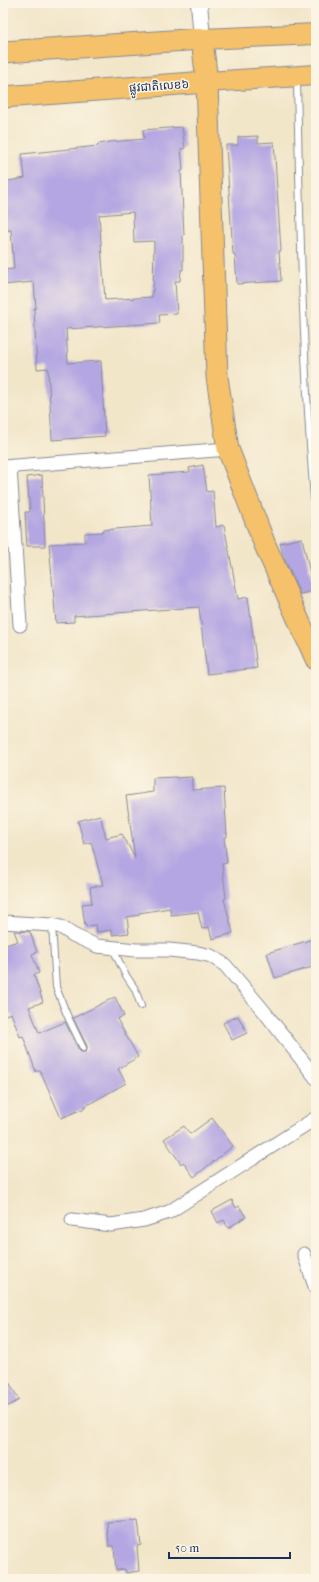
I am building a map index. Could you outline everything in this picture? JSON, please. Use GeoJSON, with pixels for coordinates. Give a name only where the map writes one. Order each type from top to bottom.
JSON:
{"type":"FeatureCollection","features":[{"type":"Feature","properties":{"kind":"highway"},"geometry":{"type":"LineString","coordinates":[[3,52],[202,39],[207,82],[218,377],[228,449],[265,545],[316,659]]}},
{"type":"Feature","properties":{"kind":"highway","name":"ផ្លូវជាតិលេខ៦"},"geometry":{"type":"LineString","coordinates":[[3,97],[207,82]]}},
{"type":"Feature","properties":{"kind":"main road"},"geometry":{"type":"LineString","coordinates":[[202,39],[316,34]]}},
{"type":"Feature","properties":{"kind":"main road","name":"ផ្លូវជាតិលេខ៦"},"geometry":{"type":"LineString","coordinates":[[207,82],[307,75]]}},
{"type":"Feature","properties":{"kind":"street"},"geometry":{"type":"LineString","coordinates":[[199,3],[202,39]]}},
{"type":"Feature","properties":{"kind":"street"},"geometry":{"type":"LineString","coordinates":[[20,625],[6,467],[228,449]]}},
{"type":"Feature","properties":{"kind":"street"},"geometry":{"type":"LineString","coordinates":[[3,922],[52,925],[97,946],[113,949],[169,950],[211,956],[225,965],[263,1010],[316,1078]]}},
{"type":"Feature","properties":{"kind":"street"},"geometry":{"type":"LineString","coordinates":[[72,1220],[111,1225],[144,1220],[169,1212],[316,1118]]}},
{"type":"Feature","properties":{"kind":"street"},"geometry":{"type":"LineString","coordinates":[[304,1254],[316,1289]]}},
{"type":"Feature","properties":{"kind":"lane"},"geometry":{"type":"LineString","coordinates":[[307,75],[302,280],[308,439],[316,522]]}},
{"type":"Feature","properties":{"kind":"lane"},"geometry":{"type":"LineString","coordinates":[[316,146],[316,156]]}},
{"type":"Feature","properties":{"kind":"lane"},"geometry":{"type":"LineString","coordinates":[[52,925],[56,987],[67,1015],[83,1048]]}},
{"type":"Feature","properties":{"kind":"lane"},"geometry":{"type":"LineString","coordinates":[[113,949],[134,989],[141,1006]]}},
{"type":"Feature","properties":{"kind":"building"},"geometry":{"type":"Polygon","coordinates":[[[182,127],[185,148],[181,149],[183,170],[181,171],[184,235],[183,270],[181,270],[180,281],[175,281],[177,314],[159,315],[160,323],[66,329],[68,363],[101,361],[105,436],[52,440],[48,368],[37,369],[34,282],[3,285],[3,270],[14,269],[11,230],[3,231],[3,182],[25,178],[22,154],[98,146],[98,144],[110,142],[144,139],[143,130],[182,127]],[[133,212],[99,215],[105,300],[152,297],[154,241],[134,242],[133,212]]]}},
{"type":"Feature","properties":{"kind":"building"},"geometry":{"type":"Polygon","coordinates":[[[258,136],[258,143],[274,142],[281,251],[279,251],[281,281],[237,284],[235,254],[233,254],[226,145],[238,145],[238,137],[258,136]]]}},
{"type":"Feature","properties":{"kind":"building"},"geometry":{"type":"Polygon","coordinates":[[[203,465],[207,492],[213,491],[216,527],[224,525],[238,599],[248,597],[257,668],[207,674],[199,607],[74,616],[74,622],[56,623],[49,544],[85,542],[85,533],[152,526],[149,475],[190,472],[189,468],[203,465]]]}},
{"type":"Feature","properties":{"kind":"building"},"geometry":{"type":"Polygon","coordinates":[[[42,475],[45,546],[27,546],[25,512],[30,512],[27,477],[42,475]]]}},
{"type":"Feature","properties":{"kind":"building"},"geometry":{"type":"Polygon","coordinates":[[[302,538],[314,591],[300,594],[283,555],[280,543],[302,538]]]}},
{"type":"Feature","properties":{"kind":"building"},"geometry":{"type":"Polygon","coordinates":[[[192,777],[192,790],[224,788],[227,837],[224,837],[227,863],[222,864],[226,898],[224,899],[233,933],[212,939],[209,927],[202,929],[198,912],[171,915],[170,908],[139,913],[139,915],[127,917],[129,933],[112,935],[112,930],[97,932],[96,925],[85,926],[82,904],[92,903],[90,887],[103,885],[91,842],[84,844],[78,821],[100,815],[106,838],[122,834],[135,858],[126,796],[153,792],[153,778],[192,777]]]}},
{"type":"Feature","properties":{"kind":"building"},"geometry":{"type":"Polygon","coordinates":[[[14,931],[30,932],[37,952],[32,954],[39,973],[34,975],[43,1002],[29,1007],[39,1033],[65,1022],[79,1050],[81,1052],[85,1052],[87,1050],[87,1046],[73,1018],[115,997],[124,1016],[117,1019],[138,1057],[118,1069],[126,1083],[84,1107],[85,1108],[61,1118],[40,1070],[36,1072],[23,1036],[20,1037],[11,1013],[3,1016],[3,946],[18,941],[14,931]]]}},
{"type":"Feature","properties":{"kind":"building"},"geometry":{"type":"Polygon","coordinates":[[[316,938],[316,966],[275,978],[267,953],[316,938]]]}},
{"type":"Feature","properties":{"kind":"building"},"geometry":{"type":"Polygon","coordinates":[[[238,1016],[247,1033],[232,1040],[223,1023],[238,1016]]]}},
{"type":"Feature","properties":{"kind":"building"},"geometry":{"type":"Polygon","coordinates":[[[212,1118],[233,1146],[194,1177],[183,1162],[181,1164],[164,1139],[184,1126],[190,1134],[212,1118]]]}},
{"type":"Feature","properties":{"kind":"building"},"geometry":{"type":"Polygon","coordinates":[[[232,1200],[236,1208],[239,1206],[246,1217],[228,1228],[224,1220],[218,1223],[212,1211],[232,1200]]]}},
{"type":"Feature","properties":{"kind":"building"},"geometry":{"type":"Polygon","coordinates":[[[3,1371],[19,1400],[3,1409],[3,1371]]]}},
{"type":"Feature","properties":{"kind":"building"},"geometry":{"type":"Polygon","coordinates":[[[138,1520],[141,1545],[137,1546],[139,1571],[126,1573],[125,1569],[116,1570],[114,1546],[109,1546],[107,1522],[138,1520]]]}}]}
